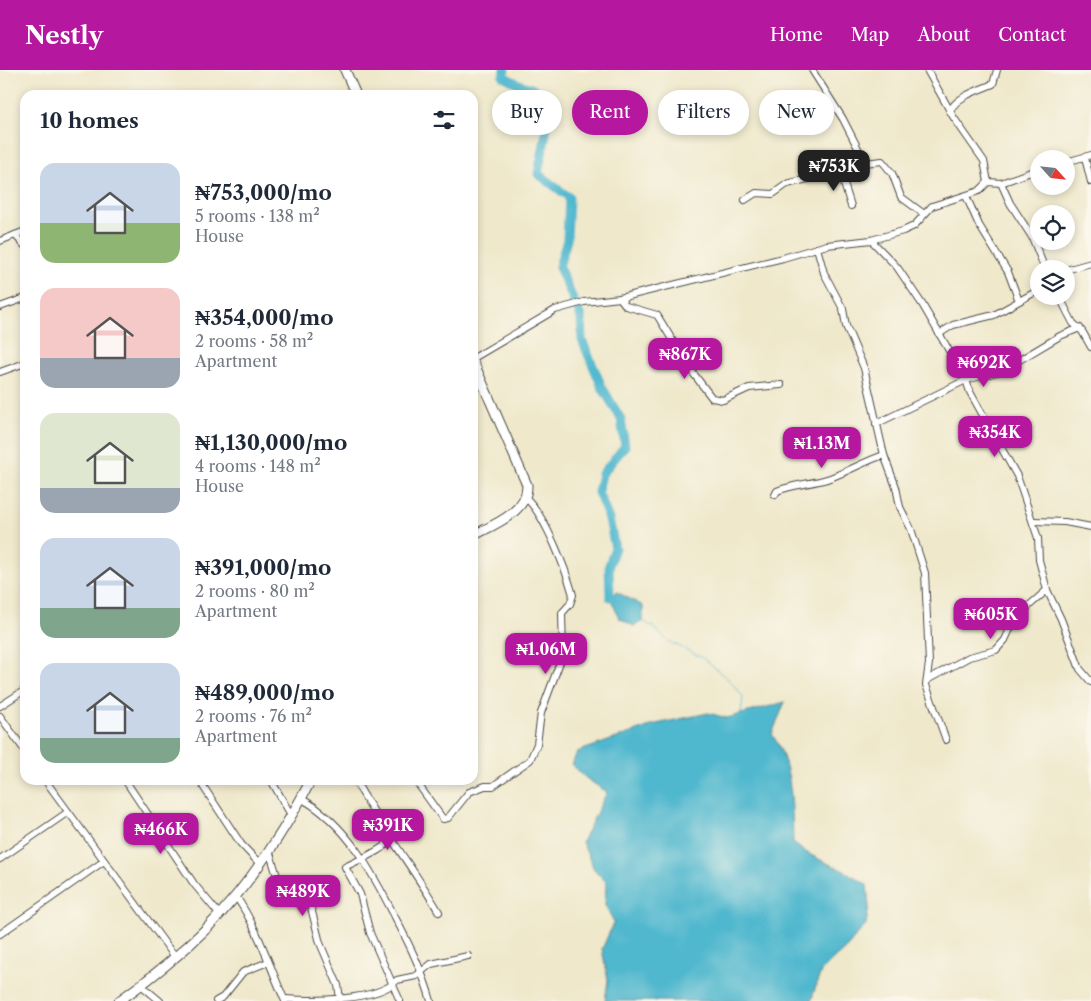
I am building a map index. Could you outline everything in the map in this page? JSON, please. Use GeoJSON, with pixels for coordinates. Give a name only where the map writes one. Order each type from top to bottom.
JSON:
{"type":"FeatureCollection","features":[{"type":"Feature","properties":{"kind":"street"},"geometry":{"type":"LineString","coordinates":[[345,70],[354,90]]}},
{"type":"Feature","properties":{"kind":"street"},"geometry":{"type":"LineString","coordinates":[[812,70],[844,119],[865,162]]}},
{"type":"Feature","properties":{"kind":"street"},"geometry":{"type":"LineString","coordinates":[[927,70],[950,110],[984,161],[988,182]]}},
{"type":"Feature","properties":{"kind":"street"},"geometry":{"type":"LineString","coordinates":[[950,110],[956,102],[978,88],[993,84],[997,70]]}},
{"type":"Feature","properties":{"kind":"street"},"geometry":{"type":"LineString","coordinates":[[1075,160],[1088,156],[1091,182]]}},
{"type":"Feature","properties":{"kind":"street"},"geometry":{"type":"LineString","coordinates":[[745,200],[756,193],[773,194],[787,184],[840,171],[865,162],[882,160],[886,164],[901,197],[924,214]]}},
{"type":"Feature","properties":{"kind":"street"},"geometry":{"type":"LineString","coordinates":[[840,171],[851,206]]}},
{"type":"Feature","properties":{"kind":"street"},"geometry":{"type":"LineString","coordinates":[[478,355],[565,306],[620,298],[817,248],[871,240],[914,226],[932,206],[979,191],[988,182],[1000,182],[1030,173]]}},
{"type":"Feature","properties":{"kind":"street"},"geometry":{"type":"LineString","coordinates":[[1000,182],[1010,203],[1032,237],[1041,260]]}},
{"type":"Feature","properties":{"kind":"street"},"geometry":{"type":"LineString","coordinates":[[966,196],[979,226],[1008,272],[1019,300]]}},
{"type":"Feature","properties":{"kind":"street"},"geometry":{"type":"LineString","coordinates":[[0,241],[20,233]]}},
{"type":"Feature","properties":{"kind":"street"},"geometry":{"type":"LineString","coordinates":[[15,235],[20,240]]}},
{"type":"Feature","properties":{"kind":"street"},"geometry":{"type":"LineString","coordinates":[[871,240],[897,267],[939,334],[966,380],[970,392],[1017,476],[1034,521],[1038,538],[1039,560],[1047,590],[1061,619],[1080,669],[1091,682]]}},
{"type":"Feature","properties":{"kind":"street"},"geometry":{"type":"LineString","coordinates":[[817,248],[822,269],[843,309],[846,326],[864,368],[884,455],[896,487],[900,507],[912,529],[925,573],[929,663],[928,694],[932,706],[937,712],[946,740]]}},
{"type":"Feature","properties":{"kind":"street"},"geometry":{"type":"LineString","coordinates":[[1075,267],[1091,263]]}},
{"type":"Feature","properties":{"kind":"street"},"geometry":{"type":"LineString","coordinates":[[939,334],[953,325],[986,318],[1030,294]]}},
{"type":"Feature","properties":{"kind":"street"},"geometry":{"type":"LineString","coordinates":[[620,298],[626,306],[656,315],[690,369],[712,398],[723,400],[749,388],[781,385]]}},
{"type":"Feature","properties":{"kind":"street"},"geometry":{"type":"LineString","coordinates":[[0,307],[20,300]]}},
{"type":"Feature","properties":{"kind":"street"},"geometry":{"type":"LineString","coordinates":[[1064,305],[1073,323],[1080,328],[1091,346]]}},
{"type":"Feature","properties":{"kind":"street"},"geometry":{"type":"LineString","coordinates":[[876,424],[966,380],[1001,371],[1060,336],[1080,328]]}},
{"type":"Feature","properties":{"kind":"street"},"geometry":{"type":"LineString","coordinates":[[0,372],[20,365]]}},
{"type":"Feature","properties":{"kind":"street"},"geometry":{"type":"LineString","coordinates":[[478,382],[527,485],[526,498],[511,515],[478,533]]}},
{"type":"Feature","properties":{"kind":"street"},"geometry":{"type":"LineString","coordinates":[[775,495],[777,491],[784,488],[828,478],[869,459],[884,455]]}},
{"type":"Feature","properties":{"kind":"street"},"geometry":{"type":"LineString","coordinates":[[418,785],[443,820],[448,818],[469,792],[485,786],[493,786],[530,760],[537,744],[541,713],[558,674],[563,654],[562,613],[570,604],[573,595],[544,523],[526,498]]}},
{"type":"Feature","properties":{"kind":"street"},"geometry":{"type":"LineString","coordinates":[[1034,521],[1065,522],[1091,527]]}},
{"type":"Feature","properties":{"kind":"street"},"geometry":{"type":"LineString","coordinates":[[927,680],[969,656],[996,650],[1005,640],[1015,618],[1047,590]]}},
{"type":"Feature","properties":{"kind":"street"},"geometry":{"type":"LineString","coordinates":[[0,706],[20,693]]}},
{"type":"Feature","properties":{"kind":"street"},"geometry":{"type":"LineString","coordinates":[[0,716],[20,744]]}},
{"type":"Feature","properties":{"kind":"street"},"geometry":{"type":"LineString","coordinates":[[49,785],[174,957]]}},
{"type":"Feature","properties":{"kind":"street"},"geometry":{"type":"LineString","coordinates":[[128,785],[194,884],[219,914]]}},
{"type":"Feature","properties":{"kind":"street"},"geometry":{"type":"LineString","coordinates":[[202,785],[241,844],[259,863]]}},
{"type":"Feature","properties":{"kind":"street"},"geometry":{"type":"LineString","coordinates":[[274,785],[291,816]]}},
{"type":"Feature","properties":{"kind":"street"},"geometry":{"type":"LineString","coordinates":[[120,1001],[208,927],[269,850],[308,785]]}},
{"type":"Feature","properties":{"kind":"street"},"geometry":{"type":"LineString","coordinates":[[358,785],[373,813],[417,873],[438,912]]}},
{"type":"Feature","properties":{"kind":"street"},"geometry":{"type":"LineString","coordinates":[[302,798],[322,812],[363,858],[405,937],[431,1001]]}},
{"type":"Feature","properties":{"kind":"street"},"geometry":{"type":"LineString","coordinates":[[0,859],[68,812]]}},
{"type":"Feature","properties":{"kind":"street"},"geometry":{"type":"LineString","coordinates":[[392,838],[390,842],[381,848],[344,867],[360,894],[370,933],[400,1001]]}},
{"type":"Feature","properties":{"kind":"street"},"geometry":{"type":"LineString","coordinates":[[269,850],[281,889],[300,892],[308,896],[320,943],[338,985],[340,998]]}},
{"type":"Feature","properties":{"kind":"street"},"geometry":{"type":"LineString","coordinates":[[0,934],[104,861]]}},
{"type":"Feature","properties":{"kind":"street"},"geometry":{"type":"LineString","coordinates":[[235,895],[261,940],[268,962],[285,1000],[340,998],[349,1000],[378,993],[392,986],[396,980],[416,976],[431,964],[468,956]]}},
{"type":"Feature","properties":{"kind":"street"},"geometry":{"type":"LineString","coordinates":[[216,1001],[224,999],[239,975],[268,962]]}},
{"type":"Feature","properties":{"kind":"street"},"geometry":{"type":"LineString","coordinates":[[141,985],[160,1001]]}},
{"type":"Feature","properties":{"kind":"water"},"geometry":{"type":"Polygon","coordinates":[[[617,592],[643,606],[643,621],[634,626],[619,618],[610,597],[617,592]]]}},
{"type":"Feature","properties":{"kind":"water"},"geometry":{"type":"Polygon","coordinates":[[[785,702],[772,734],[779,746],[788,773],[793,843],[802,850],[867,885],[869,906],[866,924],[848,946],[821,971],[811,1001],[605,1001],[608,980],[602,949],[614,922],[605,905],[606,882],[594,869],[582,842],[607,792],[587,779],[572,765],[577,752],[656,724],[708,713],[727,718],[785,702]]]}},
{"type":"Feature","properties":{"kind":"waterway"},"geometry":{"type":"LineString","coordinates":[[505,70],[503,76],[536,90],[542,102],[545,113],[546,132],[538,174],[569,197],[567,240],[559,267],[581,317],[582,340],[602,387],[621,419],[625,446],[602,474],[598,492],[609,519],[615,548],[609,565],[610,597]]}},
{"type":"Feature","properties":{"kind":"waterway"},"geometry":{"type":"LineString","coordinates":[[643,621],[653,627],[668,641],[703,658],[730,681],[743,697],[741,714]]}}]}
